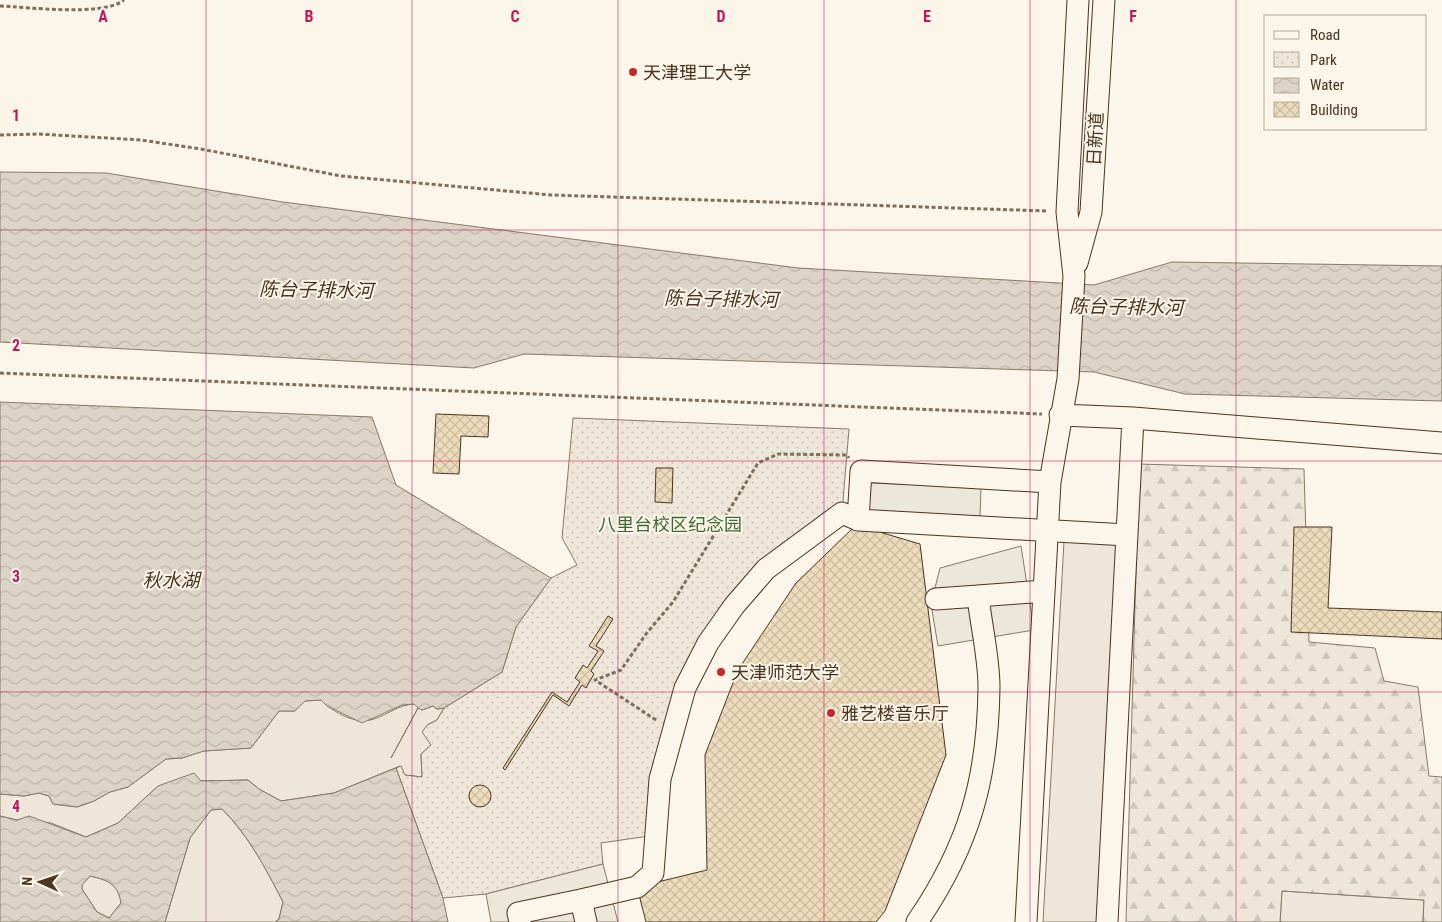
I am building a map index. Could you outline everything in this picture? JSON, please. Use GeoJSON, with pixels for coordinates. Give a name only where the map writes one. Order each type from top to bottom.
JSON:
{"type":"FeatureCollection","features":[{"type":"Feature","properties":{"kind":"street","name":"日新道"},"geometry":{"type":"LineString","coordinates":[[1026,922],[1050,482],[1060,415],[1068,379],[1074,276],[1067,212],[1078,0]]}},
{"type":"Feature","properties":{"kind":"street","name":"日新道"},"geometry":{"type":"LineString","coordinates":[[1074,276],[1091,212],[1104,0]]}},
{"type":"Feature","properties":{"kind":"street"},"geometry":{"type":"LineString","coordinates":[[1060,415],[1133,418],[1442,443]]}},
{"type":"Feature","properties":{"kind":"street"},"geometry":{"type":"LineString","coordinates":[[1107,922],[1133,418]]}},
{"type":"Feature","properties":{"kind":"street"},"geometry":{"type":"LineString","coordinates":[[858,520],[861,472],[1050,482]]}},
{"type":"Feature","properties":{"kind":"street"},"geometry":{"type":"LineString","coordinates":[[520,922],[518,913],[637,887],[653,873],[660,779],[672,729],[685,688],[708,643],[734,606],[766,569],[842,513],[858,520],[1127,535]]}},
{"type":"Feature","properties":{"kind":"street"},"geometry":{"type":"LineString","coordinates":[[936,599],[1044,591]]}},
{"type":"Feature","properties":{"kind":"street"},"geometry":{"type":"LineString","coordinates":[[916,922],[945,880],[969,824],[984,763],[989,685],[978,596]]}},
{"type":"Feature","properties":{"kind":"street"},"geometry":{"type":"LineString","coordinates":[[581,900],[586,922]]}},
{"type":"Feature","properties":{"kind":"path"},"geometry":{"type":"LineString","coordinates":[[0,6],[78,10],[117,6],[124,0]]}},
{"type":"Feature","properties":{"kind":"path"},"geometry":{"type":"LineString","coordinates":[[0,135],[39,134],[141,140],[201,149],[341,176],[551,195],[1067,212]]}},
{"type":"Feature","properties":{"kind":"path"},"geometry":{"type":"LineString","coordinates":[[0,373],[1060,415]]}},
{"type":"Feature","properties":{"kind":"path"},"geometry":{"type":"LineString","coordinates":[[672,729],[595,680],[621,670],[646,634],[673,602],[758,462],[778,454],[847,455],[861,472]]}},
{"type":"Feature","properties":{"kind":"green space","name":"八里台校区纪念园"},"geometry":{"type":"Polygon","coordinates":[[[573,418],[849,429],[842,513],[766,569],[685,688],[656,835],[601,843],[603,864],[486,894],[443,898],[396,768],[401,766],[405,775],[422,777],[421,754],[431,745],[422,732],[427,725],[437,720],[444,708],[502,672],[516,627],[551,578],[577,565],[562,538],[573,418]]]}},
{"type":"Feature","properties":{"kind":"green space"},"geometry":{"type":"Polygon","coordinates":[[[1139,464],[1304,469],[1309,642],[1375,648],[1384,681],[1418,687],[1429,776],[1442,777],[1442,922],[1423,922],[1424,900],[1282,891],[1280,922],[1126,922],[1139,464]]]}},
{"type":"Feature","properties":{"kind":"green space"},"geometry":{"type":"Polygon","coordinates":[[[1064,541],[1119,544],[1099,922],[1043,922],[1064,541]]]}},
{"type":"Feature","properties":{"kind":"green space"},"geometry":{"type":"Polygon","coordinates":[[[321,700],[346,717],[360,720],[374,719],[398,708],[414,704],[422,710],[433,706],[437,709],[444,708],[437,720],[427,725],[431,745],[421,754],[422,777],[404,775],[400,766],[334,793],[281,801],[259,789],[248,780],[201,781],[158,786],[118,823],[86,837],[51,823],[17,820],[0,816],[0,794],[24,796],[39,793],[49,796],[53,804],[77,807],[94,801],[110,792],[128,787],[166,759],[182,758],[203,751],[251,748],[279,711],[295,711],[304,701],[321,700]]]}},
{"type":"Feature","properties":{"kind":"green space"},"geometry":{"type":"Polygon","coordinates":[[[222,809],[249,841],[277,890],[283,902],[279,919],[275,922],[165,922],[190,838],[211,810],[222,809]]]}},
{"type":"Feature","properties":{"kind":"green space"},"geometry":{"type":"Polygon","coordinates":[[[90,876],[107,881],[115,887],[120,896],[121,903],[109,918],[97,912],[82,889],[82,885],[90,876]]]}},
{"type":"Feature","properties":{"kind":"green space"},"geometry":{"type":"Polygon","coordinates":[[[1282,891],[1424,900],[1423,922],[1280,922],[1282,891]]]}},
{"type":"Feature","properties":{"kind":"shaded area"},"geometry":{"type":"Polygon","coordinates":[[[870,483],[981,487],[980,516],[868,512],[870,483]]]}},
{"type":"Feature","properties":{"kind":"shaded area"},"geometry":{"type":"Polygon","coordinates":[[[1021,546],[1034,630],[938,646],[931,604],[940,568],[1021,546]]]}},
{"type":"Feature","properties":{"kind":"shaded area"},"geometry":{"type":"Polygon","coordinates":[[[603,864],[618,922],[491,922],[486,894],[603,864]]]}},
{"type":"Feature","properties":{"kind":"water","name":"陈台子排水河"},"geometry":{"type":"Polygon","coordinates":[[[0,172],[106,173],[283,202],[798,268],[1094,285],[1172,262],[1442,266],[1442,401],[1185,394],[1094,372],[524,354],[474,368],[0,342],[0,172]]]}},
{"type":"Feature","properties":{"kind":"water","name":"秋水湖"},"geometry":{"type":"Polygon","coordinates":[[[0,402],[372,417],[396,485],[551,578],[516,627],[502,672],[444,708],[437,709],[433,706],[422,710],[414,704],[402,705],[362,723],[327,706],[321,700],[305,701],[295,711],[279,711],[251,748],[204,751],[182,758],[166,759],[128,787],[110,792],[94,801],[77,807],[53,804],[49,796],[39,793],[24,796],[0,794],[0,402]]]}},
{"type":"Feature","properties":{"kind":"water"},"geometry":{"type":"Polygon","coordinates":[[[396,768],[443,898],[448,922],[275,922],[279,919],[283,902],[249,841],[222,809],[211,810],[190,838],[165,922],[0,922],[0,816],[17,820],[29,816],[86,837],[118,823],[158,786],[194,773],[201,781],[248,780],[259,789],[281,801],[334,793],[396,768]],[[90,876],[82,885],[82,889],[97,912],[109,918],[121,903],[120,897],[115,887],[107,881],[90,876]]]}},
{"type":"Feature","properties":{"kind":"building"},"geometry":{"type":"Polygon","coordinates":[[[436,414],[489,416],[488,437],[461,436],[459,474],[433,473],[436,414]]]}},
{"type":"Feature","properties":{"kind":"building"},"geometry":{"type":"Polygon","coordinates":[[[656,468],[673,468],[672,503],[655,502],[656,468]]]}},
{"type":"Feature","properties":{"kind":"building","name":"雅艺楼音乐厅"},"geometry":{"type":"Polygon","coordinates":[[[856,525],[920,544],[946,755],[885,911],[876,922],[646,922],[637,887],[707,870],[705,755],[738,670],[796,583],[856,525]]]}},
{"type":"Feature","properties":{"kind":"building"},"geometry":{"type":"Polygon","coordinates":[[[1294,527],[1332,527],[1328,608],[1442,612],[1442,639],[1291,632],[1294,527]]]}},
{"type":"Feature","properties":{"kind":"building"},"geometry":{"type":"Polygon","coordinates":[[[608,616],[613,619],[596,646],[604,651],[591,671],[594,674],[586,688],[582,685],[569,706],[553,695],[505,770],[503,768],[552,692],[567,702],[580,682],[575,678],[583,665],[587,668],[598,651],[589,646],[608,616]]]}},
{"type":"Feature","properties":{"kind":"building"},"geometry":{"type":"Polygon","coordinates":[[[480,785],[488,788],[491,796],[488,804],[480,807],[472,804],[469,796],[472,788],[480,785]]]}},
{"type":"Feature","properties":{"kind":"place","name":"天津理工大学"},"geometry":{"type":"Point","coordinates":[633,72]}},
{"type":"Feature","properties":{"kind":"place","name":"天津师范大学"},"geometry":{"type":"Point","coordinates":[721,672]}},
{"type":"Feature","properties":{"kind":"place","name":"雅艺楼音乐厅"},"geometry":{"type":"Point","coordinates":[831,713]}}]}
